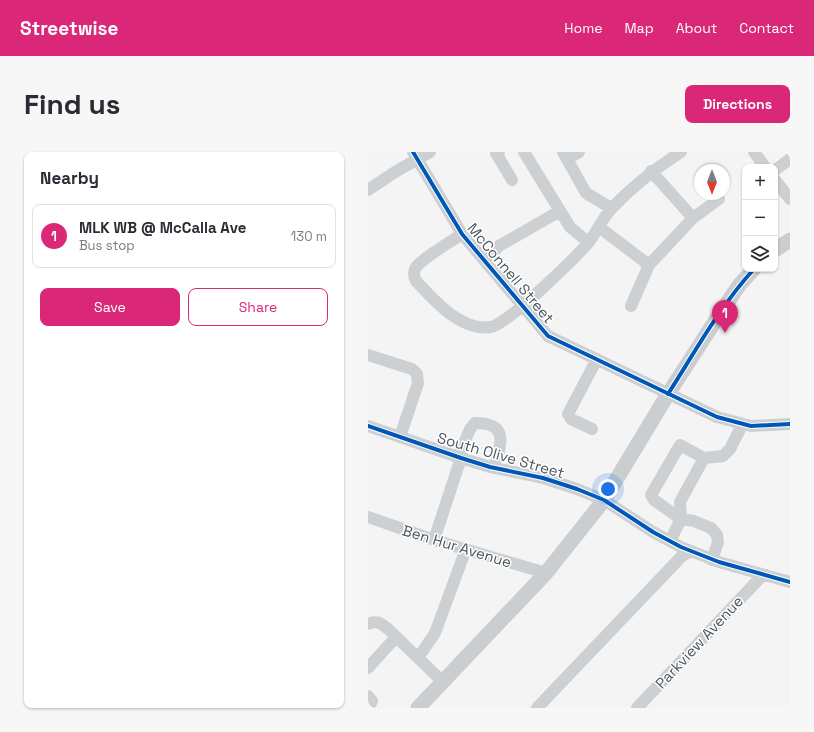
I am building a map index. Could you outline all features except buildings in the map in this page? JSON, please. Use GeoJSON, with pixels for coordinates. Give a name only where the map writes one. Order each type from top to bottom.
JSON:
{"type":"FeatureCollection","features":[{"type":"Feature","properties":{"kind":"main road"},"geometry":{"type":"LineString","coordinates":[[778,248],[790,240]]}},
{"type":"Feature","properties":{"kind":"main road"},"geometry":{"type":"LineString","coordinates":[[418,708],[546,573],[604,500],[668,394],[740,284],[751,272]]}},
{"type":"Feature","properties":{"kind":"street"},"geometry":{"type":"LineString","coordinates":[[368,190],[415,156],[430,152]]}},
{"type":"Feature","properties":{"kind":"street"},"geometry":{"type":"LineString","coordinates":[[499,152],[496,153],[512,180]]}},
{"type":"Feature","properties":{"kind":"street"},"geometry":{"type":"LineString","coordinates":[[524,152],[570,227],[588,242]]}},
{"type":"Feature","properties":{"kind":"street"},"geometry":{"type":"LineString","coordinates":[[579,152],[565,156],[586,192],[611,208]]}},
{"type":"Feature","properties":{"kind":"street"},"geometry":{"type":"LineString","coordinates":[[462,234],[421,262],[415,268],[414,275],[416,281],[446,312],[477,326],[490,327],[503,322],[523,306],[588,242],[611,208],[651,171],[681,152]]}},
{"type":"Feature","properties":{"kind":"street"},"geometry":{"type":"LineString","coordinates":[[754,152],[763,164]]}},
{"type":"Feature","properties":{"kind":"street","name":"McConnell Street"},"geometry":{"type":"LineString","coordinates":[[415,156],[462,234],[548,336],[717,417],[742,425],[751,426],[790,424]]}},
{"type":"Feature","properties":{"kind":"street"},"geometry":{"type":"LineString","coordinates":[[778,168],[790,159]]}},
{"type":"Feature","properties":{"kind":"street"},"geometry":{"type":"LineString","coordinates":[[651,171],[693,218]]}},
{"type":"Feature","properties":{"kind":"street"},"geometry":{"type":"LineString","coordinates":[[778,184],[790,199]]}},
{"type":"Feature","properties":{"kind":"street"},"geometry":{"type":"LineString","coordinates":[[631,306],[649,265],[693,218],[719,200]]}},
{"type":"Feature","properties":{"kind":"street"},"geometry":{"type":"LineString","coordinates":[[485,261],[499,246],[560,211]]}},
{"type":"Feature","properties":{"kind":"street"},"geometry":{"type":"LineString","coordinates":[[599,227],[649,265]]}},
{"type":"Feature","properties":{"kind":"street"},"geometry":{"type":"LineString","coordinates":[[368,355],[412,369],[417,374],[418,383],[400,437]]}},
{"type":"Feature","properties":{"kind":"street"},"geometry":{"type":"LineString","coordinates":[[592,429],[571,419],[568,414],[597,359]]}},
{"type":"Feature","properties":{"kind":"street"},"geometry":{"type":"LineString","coordinates":[[434,540],[470,429],[475,423],[487,423],[494,427],[501,438],[502,443],[494,468]]}},
{"type":"Feature","properties":{"kind":"street"},"geometry":{"type":"LineString","coordinates":[[712,560],[718,542],[717,535],[711,528],[694,521],[681,519],[654,500],[651,495],[680,445],[704,458],[723,456],[730,449],[742,425]]}},
{"type":"Feature","properties":{"kind":"street","name":"South Olive Street"},"geometry":{"type":"LineString","coordinates":[[368,426],[460,458],[494,468],[543,478],[604,500]]}},
{"type":"Feature","properties":{"kind":"street"},"geometry":{"type":"LineString","coordinates":[[670,541],[681,519],[680,502],[704,458]]}},
{"type":"Feature","properties":{"kind":"street"},"geometry":{"type":"LineString","coordinates":[[604,500],[670,541],[690,551],[712,560],[762,576],[790,582]]}},
{"type":"Feature","properties":{"kind":"street","name":"Ben Hur Avenue"},"geometry":{"type":"LineString","coordinates":[[368,517],[434,540],[546,573]]}},
{"type":"Feature","properties":{"kind":"street"},"geometry":{"type":"LineString","coordinates":[[418,658],[435,633],[466,549]]}},
{"type":"Feature","properties":{"kind":"street"},"geometry":{"type":"LineString","coordinates":[[537,708],[681,557],[690,551]]}},
{"type":"Feature","properties":{"kind":"street","name":"Parkview Avenue"},"geometry":{"type":"LineString","coordinates":[[637,708],[762,576]]}},
{"type":"Feature","properties":{"kind":"street"},"geometry":{"type":"LineString","coordinates":[[368,624],[373,622],[380,623],[443,682]]}},
{"type":"Feature","properties":{"kind":"street"},"geometry":{"type":"LineString","coordinates":[[368,668],[396,637]]}},
{"type":"Feature","properties":{"kind":"street"},"geometry":{"type":"LineString","coordinates":[[368,696],[372,701],[368,708]]}},
{"type":"Feature","properties":{"kind":"cycle path"},"geometry":{"type":"LineString","coordinates":[[413,152],[462,234],[548,336],[717,417],[751,426],[790,424]]}},
{"type":"Feature","properties":{"kind":"cycle path"},"geometry":{"type":"LineString","coordinates":[[668,394],[719,314],[751,272]]}},
{"type":"Feature","properties":{"kind":"cycle path"},"geometry":{"type":"LineString","coordinates":[[368,426],[490,467],[543,478],[577,489],[604,500],[653,532],[681,547],[719,562],[790,582]]}},
{"type":"Feature","properties":{"kind":"place","name":"MLK WB @ McCalla Ave"},"geometry":{"type":"Point","coordinates":[725,333]}}]}
